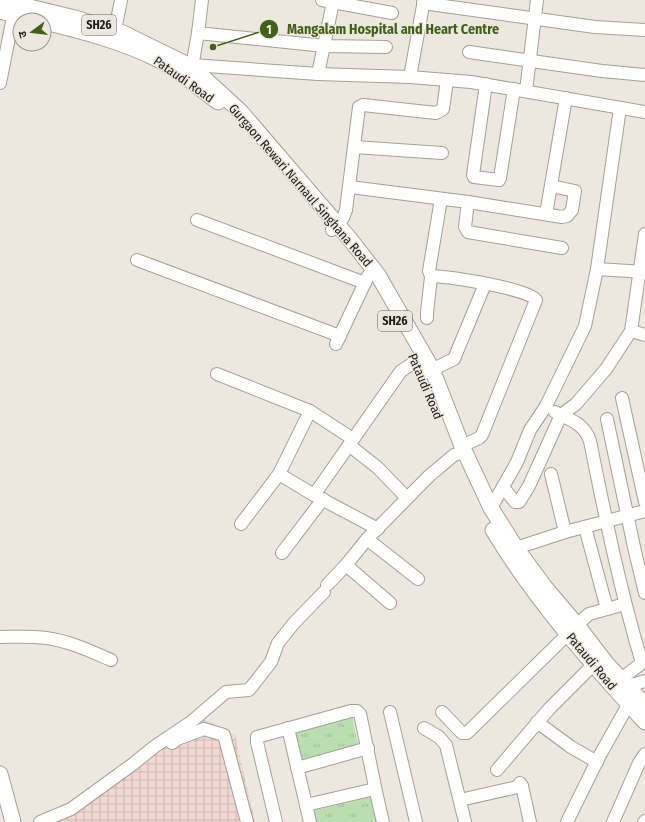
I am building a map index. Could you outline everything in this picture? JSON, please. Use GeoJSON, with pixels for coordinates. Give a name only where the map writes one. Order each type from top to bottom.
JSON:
{"type":"FeatureCollection","features":[{"type":"Feature","properties":{"kind":"main road","name":"Gurgaon Rewari Narnaul Singhana Road"},"geometry":{"type":"LineString","coordinates":[[0,0],[9,10],[75,18],[123,33],[192,66],[241,112],[335,227],[424,365],[460,451],[491,508],[512,551],[544,586],[572,629],[606,663],[628,691],[645,705]]}},
{"type":"Feature","properties":{"kind":"main road","name":"Pataudi Road"},"geometry":{"type":"LineString","coordinates":[[52,24],[98,35],[156,58],[187,78],[226,108],[335,227]]}},
{"type":"Feature","properties":{"kind":"main road","name":"SH26"},"geometry":{"type":"LineString","coordinates":[[460,451],[489,524],[512,551]]}},
{"type":"Feature","properties":{"kind":"main road","name":"Pataudi Road"},"geometry":{"type":"LineString","coordinates":[[572,629],[593,665],[628,691],[645,722]]}},
{"type":"Feature","properties":{"kind":"main road"},"geometry":{"type":"LineString","coordinates":[[0,774],[13,822]]}},
{"type":"Feature","properties":{"kind":"main road"},"geometry":{"type":"LineString","coordinates":[[0,806],[4,822]]}},
{"type":"Feature","properties":{"kind":"street"},"geometry":{"type":"LineString","coordinates":[[114,30],[122,0]]}},
{"type":"Feature","properties":{"kind":"street"},"geometry":{"type":"LineString","coordinates":[[202,0],[192,66],[447,80],[486,84],[645,112]]}},
{"type":"Feature","properties":{"kind":"street"},"geometry":{"type":"LineString","coordinates":[[526,91],[537,0]]}},
{"type":"Feature","properties":{"kind":"street"},"geometry":{"type":"LineString","coordinates":[[318,74],[336,1],[376,5],[392,12]]}},
{"type":"Feature","properties":{"kind":"street"},"geometry":{"type":"LineString","coordinates":[[410,77],[424,2],[595,26],[645,30]]}},
{"type":"Feature","properties":{"kind":"street"},"geometry":{"type":"LineString","coordinates":[[0,83],[9,10]]}},
{"type":"Feature","properties":{"kind":"street"},"geometry":{"type":"LineString","coordinates":[[198,33],[325,46],[386,48]]}},
{"type":"Feature","properties":{"kind":"street"},"geometry":{"type":"LineString","coordinates":[[469,52],[645,75]]}},
{"type":"Feature","properties":{"kind":"street"},"geometry":{"type":"LineString","coordinates":[[335,227],[343,218],[346,210],[360,106],[436,113],[443,109],[447,80]]}},
{"type":"Feature","properties":{"kind":"street"},"geometry":{"type":"LineString","coordinates":[[486,84],[473,174],[474,177],[499,180],[500,178],[514,89]]}},
{"type":"Feature","properties":{"kind":"street"},"geometry":{"type":"LineString","coordinates":[[546,214],[566,98]]}},
{"type":"Feature","properties":{"kind":"street"},"geometry":{"type":"LineString","coordinates":[[491,508],[517,462],[530,430],[546,406],[585,326],[597,269],[620,108]]}},
{"type":"Feature","properties":{"kind":"street"},"geometry":{"type":"LineString","coordinates":[[354,147],[442,153]]}},
{"type":"Feature","properties":{"kind":"street"},"geometry":{"type":"LineString","coordinates":[[350,187],[468,202],[562,217],[567,216],[572,210],[575,191],[551,186]]}},
{"type":"Feature","properties":{"kind":"street"},"geometry":{"type":"LineString","coordinates":[[427,318],[426,312],[431,276],[429,271],[441,199]]}},
{"type":"Feature","properties":{"kind":"street"},"geometry":{"type":"LineString","coordinates":[[468,202],[465,227],[468,232],[562,248]]}},
{"type":"Feature","properties":{"kind":"street"},"geometry":{"type":"LineString","coordinates":[[137,260],[338,340],[368,276],[197,220]]}},
{"type":"Feature","properties":{"kind":"street"},"geometry":{"type":"LineString","coordinates":[[503,487],[515,502],[519,502],[529,486],[561,415],[576,404],[606,369],[631,332],[642,272],[645,234]]}},
{"type":"Feature","properties":{"kind":"street"},"geometry":{"type":"LineString","coordinates":[[597,269],[642,272]]}},
{"type":"Feature","properties":{"kind":"street"},"geometry":{"type":"LineString","coordinates":[[40,822],[71,809],[154,747],[191,722],[226,692],[249,690],[271,662],[278,643],[294,622],[346,565],[367,539],[429,476],[482,435],[517,346],[536,303],[534,298],[528,294],[485,284],[431,276]]}},
{"type":"Feature","properties":{"kind":"street"},"geometry":{"type":"LineString","coordinates":[[282,553],[319,497],[351,442],[401,371],[453,360],[456,357],[485,284]]}},
{"type":"Feature","properties":{"kind":"street"},"geometry":{"type":"LineString","coordinates":[[631,332],[645,335]]}},
{"type":"Feature","properties":{"kind":"street"},"geometry":{"type":"LineString","coordinates":[[216,374],[310,411],[351,442],[407,498]]}},
{"type":"Feature","properties":{"kind":"street"},"geometry":{"type":"LineString","coordinates":[[622,398],[645,502]]}},
{"type":"Feature","properties":{"kind":"street"},"geometry":{"type":"LineString","coordinates":[[546,406],[582,426],[588,434],[625,604],[644,663],[628,691],[597,762],[567,822]]}},
{"type":"Feature","properties":{"kind":"street"},"geometry":{"type":"LineString","coordinates":[[241,524],[279,474],[310,411]]}},
{"type":"Feature","properties":{"kind":"street"},"geometry":{"type":"LineString","coordinates":[[606,419],[628,516],[639,546],[644,586]]}},
{"type":"Feature","properties":{"kind":"street"},"geometry":{"type":"LineString","coordinates":[[279,474],[378,529]]}},
{"type":"Feature","properties":{"kind":"street"},"geometry":{"type":"LineString","coordinates":[[551,474],[565,532]]}},
{"type":"Feature","properties":{"kind":"street"},"geometry":{"type":"LineString","coordinates":[[512,551],[565,532],[645,511]]}},
{"type":"Feature","properties":{"kind":"street"},"geometry":{"type":"LineString","coordinates":[[585,527],[607,609]]}},
{"type":"Feature","properties":{"kind":"street"},"geometry":{"type":"LineString","coordinates":[[367,539],[418,579]]}},
{"type":"Feature","properties":{"kind":"street"},"geometry":{"type":"LineString","coordinates":[[346,565],[390,603]]}},
{"type":"Feature","properties":{"kind":"street"},"geometry":{"type":"LineString","coordinates":[[442,712],[462,733],[467,733],[589,614],[625,604]]}},
{"type":"Feature","properties":{"kind":"street"},"geometry":{"type":"LineString","coordinates":[[0,637],[48,638],[72,644],[111,660]]}},
{"type":"Feature","properties":{"kind":"street"},"geometry":{"type":"LineString","coordinates":[[497,770],[548,709],[593,665]]}},
{"type":"Feature","properties":{"kind":"street"},"geometry":{"type":"LineString","coordinates":[[628,691],[645,681]]}},
{"type":"Feature","properties":{"kind":"street"},"geometry":{"type":"LineString","coordinates":[[276,822],[256,740],[257,736],[345,712],[357,711],[360,714],[368,748],[375,789],[383,822]]}},
{"type":"Feature","properties":{"kind":"street"},"geometry":{"type":"LineString","coordinates":[[390,712],[416,822]]}},
{"type":"Feature","properties":{"kind":"street"},"geometry":{"type":"LineString","coordinates":[[537,722],[570,747],[597,762]]}},
{"type":"Feature","properties":{"kind":"street"},"geometry":{"type":"LineString","coordinates":[[288,728],[310,822]]}},
{"type":"Feature","properties":{"kind":"street"},"geometry":{"type":"LineString","coordinates":[[424,728],[439,738],[446,745],[465,822]]}},
{"type":"Feature","properties":{"kind":"street"},"geometry":{"type":"LineString","coordinates":[[60,822],[111,789],[177,739],[204,730],[224,735],[247,822]]}},
{"type":"Feature","properties":{"kind":"street"},"geometry":{"type":"LineString","coordinates":[[297,768],[368,748]]}},
{"type":"Feature","properties":{"kind":"street"},"geometry":{"type":"LineString","coordinates":[[613,822],[639,763],[645,754]]}},
{"type":"Feature","properties":{"kind":"street"},"geometry":{"type":"LineString","coordinates":[[460,800],[521,785],[530,822]]}},
{"type":"Feature","properties":{"kind":"street"},"geometry":{"type":"LineString","coordinates":[[306,805],[375,789]]}},
{"type":"Feature","properties":{"kind":"shaded area"},"geometry":{"type":"Polygon","coordinates":[[[201,718],[235,735],[255,822],[41,822],[201,718]]]}},
{"type":"Feature","properties":{"kind":"green space"},"geometry":{"type":"Polygon","coordinates":[[[352,716],[359,749],[299,763],[292,731],[352,716]]]}},
{"type":"Feature","properties":{"kind":"green space"},"geometry":{"type":"Polygon","coordinates":[[[372,797],[378,822],[315,822],[312,811],[372,797]]]}},
{"type":"Feature","properties":{"kind":"place","name":"Mangalam Hospital and Heart Centre"},"geometry":{"type":"Point","coordinates":[213,47]}}]}
